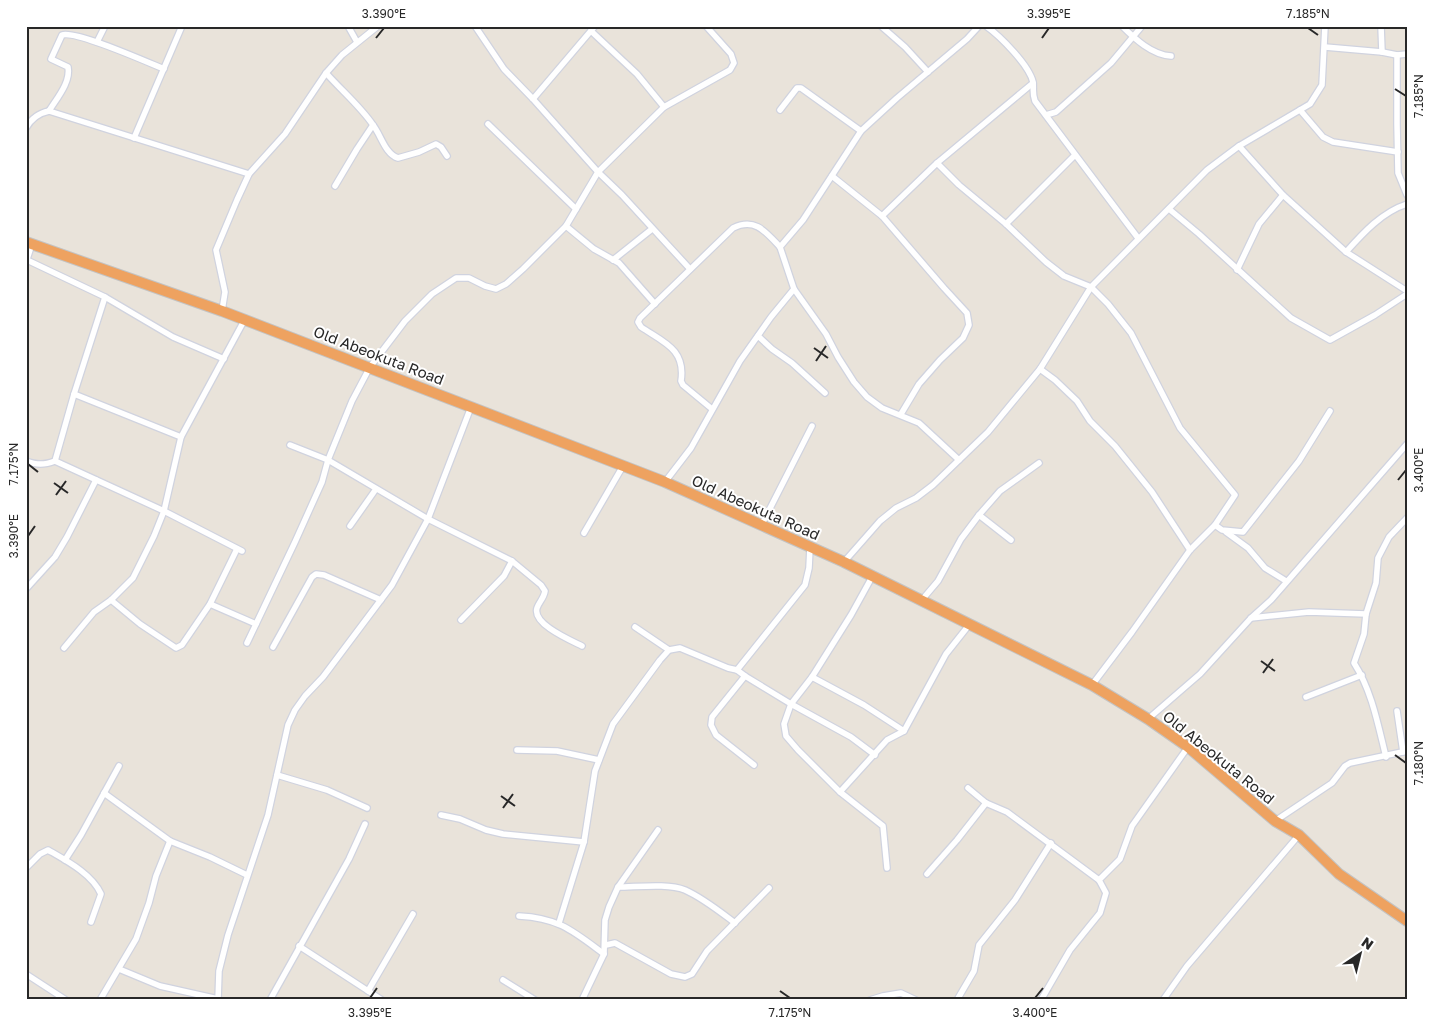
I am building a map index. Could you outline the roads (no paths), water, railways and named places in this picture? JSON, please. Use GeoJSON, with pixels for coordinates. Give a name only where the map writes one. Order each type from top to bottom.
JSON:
{"type":"FeatureCollection","features":[{"type":"Feature","properties":{"kind":"highway","name":"Old Abeokuta Road"},"geometry":{"type":"LineString","coordinates":[[29,243],[222,310],[665,482],[844,562],[1092,685],[1148,719],[1188,747],[1275,821],[1299,835],[1339,874],[1407,921]]}},
{"type":"Feature","properties":{"kind":"street"},"geometry":{"type":"LineString","coordinates":[[97,42],[105,26]]}},
{"type":"Feature","properties":{"kind":"street"},"geometry":{"type":"LineString","coordinates":[[134,138],[182,26]]}},
{"type":"Feature","properties":{"kind":"street"},"geometry":{"type":"LineString","coordinates":[[348,26],[357,42]]}},
{"type":"Feature","properties":{"kind":"street"},"geometry":{"type":"LineString","coordinates":[[222,310],[225,292],[216,256],[217,245],[249,174],[285,134],[326,73],[342,55],[378,26]]}},
{"type":"Feature","properties":{"kind":"street"},"geometry":{"type":"LineString","coordinates":[[475,26],[504,69],[690,269]]}},
{"type":"Feature","properties":{"kind":"street"},"geometry":{"type":"LineString","coordinates":[[247,643],[299,534],[322,482],[328,460],[352,401],[370,367],[405,321],[432,294],[456,278],[469,278],[496,289],[506,284],[566,226],[598,172],[664,107],[733,67],[734,63],[731,54],[706,26]]}},
{"type":"Feature","properties":{"kind":"street"},"geometry":{"type":"LineString","coordinates":[[880,26],[905,47],[928,72]]}},
{"type":"Feature","properties":{"kind":"street"},"geometry":{"type":"LineString","coordinates":[[780,247],[803,220],[861,131],[967,39],[978,26]]}},
{"type":"Feature","properties":{"kind":"street"},"geometry":{"type":"LineString","coordinates":[[986,26],[1002,39],[1019,58],[1034,83],[1032,93],[1035,101],[1138,238]]}},
{"type":"Feature","properties":{"kind":"street"},"geometry":{"type":"LineString","coordinates":[[1122,26],[1134,38],[1164,56],[1171,56]]}},
{"type":"Feature","properties":{"kind":"street"},"geometry":{"type":"LineString","coordinates":[[1046,115],[1056,112],[1111,63],[1134,38],[1142,26]]}},
{"type":"Feature","properties":{"kind":"street"},"geometry":{"type":"LineString","coordinates":[[844,562],[880,521],[896,508],[916,498],[988,432],[1040,369],[1091,287],[1207,170],[1239,146],[1310,104],[1322,84],[1325,26]]}},
{"type":"Feature","properties":{"kind":"street"},"geometry":{"type":"LineString","coordinates":[[1381,26],[1382,52]]}},
{"type":"Feature","properties":{"kind":"street"},"geometry":{"type":"LineString","coordinates":[[533,99],[593,29],[636,74],[664,107]]}},
{"type":"Feature","properties":{"kind":"street"},"geometry":{"type":"LineString","coordinates":[[49,111],[66,83],[69,74],[68,67],[51,59],[62,35],[68,33],[97,42],[164,69]]}},
{"type":"Feature","properties":{"kind":"street"},"geometry":{"type":"LineString","coordinates":[[1325,47],[1397,55],[1407,54]]}},
{"type":"Feature","properties":{"kind":"street"},"geometry":{"type":"LineString","coordinates":[[1397,55],[1398,173],[1407,195]]}},
{"type":"Feature","properties":{"kind":"street"},"geometry":{"type":"LineString","coordinates":[[326,73],[373,125],[384,144],[396,158],[419,152],[436,144],[441,147],[447,156]]}},
{"type":"Feature","properties":{"kind":"street"},"geometry":{"type":"LineString","coordinates":[[882,216],[937,163],[1034,83]]}},
{"type":"Feature","properties":{"kind":"street"},"geometry":{"type":"LineString","coordinates":[[780,110],[797,88],[800,88],[861,131]]}},
{"type":"Feature","properties":{"kind":"street"},"geometry":{"type":"LineString","coordinates":[[1300,110],[1323,137],[1333,142],[1398,152]]}},
{"type":"Feature","properties":{"kind":"street"},"geometry":{"type":"LineString","coordinates":[[26,128],[29,122],[42,113],[49,111],[249,174]]}},
{"type":"Feature","properties":{"kind":"street"},"geometry":{"type":"LineString","coordinates":[[1052,123],[1056,112]]}},
{"type":"Feature","properties":{"kind":"street"},"geometry":{"type":"LineString","coordinates":[[488,124],[576,208]]}},
{"type":"Feature","properties":{"kind":"street"},"geometry":{"type":"LineString","coordinates":[[335,186],[356,149],[373,125]]}},
{"type":"Feature","properties":{"kind":"street"},"geometry":{"type":"LineString","coordinates":[[1169,209],[1291,318],[1330,340],[1375,315],[1407,292],[1346,252],[1283,195],[1239,146]]}},
{"type":"Feature","properties":{"kind":"street"},"geometry":{"type":"LineString","coordinates":[[1006,224],[1075,155]]}},
{"type":"Feature","properties":{"kind":"street"},"geometry":{"type":"LineString","coordinates":[[937,163],[959,186],[1006,224],[1046,262],[1064,276],[1091,287],[1108,304],[1131,333],[1180,428],[1235,494],[1215,525],[1190,550],[1092,685]]}},
{"type":"Feature","properties":{"kind":"street"},"geometry":{"type":"LineString","coordinates":[[832,176],[882,216],[967,313],[969,325],[964,338],[940,360],[919,384],[902,414]]}},
{"type":"Feature","properties":{"kind":"street"},"geometry":{"type":"LineString","coordinates":[[1237,270],[1259,224],[1283,195]]}},
{"type":"Feature","properties":{"kind":"street"},"geometry":{"type":"LineString","coordinates":[[1346,252],[1371,225],[1398,207],[1407,204]]}},
{"type":"Feature","properties":{"kind":"street"},"geometry":{"type":"LineString","coordinates":[[712,409],[683,385],[681,381],[680,358],[673,349],[641,327],[638,322],[733,228],[740,224],[746,224],[762,228],[780,247],[794,290],[826,334],[854,382],[882,408],[920,422],[931,435],[959,460]]}},
{"type":"Feature","properties":{"kind":"street"},"geometry":{"type":"LineString","coordinates":[[566,226],[594,249],[613,260],[628,272],[655,304]]}},
{"type":"Feature","properties":{"kind":"street"},"geometry":{"type":"LineString","coordinates":[[613,260],[652,229]]}},
{"type":"Feature","properties":{"kind":"street"},"geometry":{"type":"LineString","coordinates":[[29,243],[27,261],[105,297],[173,337],[224,359]]}},
{"type":"Feature","properties":{"kind":"street"},"geometry":{"type":"LineString","coordinates":[[665,482],[691,448],[740,362],[794,290]]}},
{"type":"Feature","properties":{"kind":"street"},"geometry":{"type":"LineString","coordinates":[[55,461],[105,297]]}},
{"type":"Feature","properties":{"kind":"street"},"geometry":{"type":"LineString","coordinates":[[64,648],[94,612],[111,600],[133,578],[164,511],[181,437],[244,319]]}},
{"type":"Feature","properties":{"kind":"street"},"geometry":{"type":"LineString","coordinates":[[758,336],[825,393]]}},
{"type":"Feature","properties":{"kind":"street"},"geometry":{"type":"LineString","coordinates":[[1040,369],[1077,401],[1090,421],[1120,452],[1152,492],[1190,550]]}},
{"type":"Feature","properties":{"kind":"street"},"geometry":{"type":"LineString","coordinates":[[74,394],[181,437]]}},
{"type":"Feature","properties":{"kind":"street"},"geometry":{"type":"LineString","coordinates":[[119,969],[160,986],[218,999],[219,971],[228,935],[268,815],[288,725],[295,710],[305,696],[323,677],[392,586],[428,519],[471,407]]}},
{"type":"Feature","properties":{"kind":"street"},"geometry":{"type":"LineString","coordinates":[[1222,530],[1243,532],[1299,462],[1330,412]]}},
{"type":"Feature","properties":{"kind":"street"},"geometry":{"type":"LineString","coordinates":[[761,526],[812,426]]}},
{"type":"Feature","properties":{"kind":"street"},"geometry":{"type":"LineString","coordinates":[[1148,719],[1200,674],[1251,618],[1271,600],[1407,444]]}},
{"type":"Feature","properties":{"kind":"street"},"geometry":{"type":"LineString","coordinates":[[290,445],[328,460],[428,519],[512,561],[541,585],[545,591],[537,608],[536,616],[541,623],[582,646]]}},
{"type":"Feature","properties":{"kind":"street"},"geometry":{"type":"LineString","coordinates":[[26,461],[45,465],[55,461],[164,511],[240,550],[210,604],[182,645],[176,648],[140,624],[111,600]]}},
{"type":"Feature","properties":{"kind":"street"},"geometry":{"type":"LineString","coordinates":[[921,601],[938,581],[960,539],[979,515],[1000,491],[1039,463]]}},
{"type":"Feature","properties":{"kind":"street"},"geometry":{"type":"LineString","coordinates":[[584,533],[623,466]]}},
{"type":"Feature","properties":{"kind":"street"},"geometry":{"type":"LineString","coordinates":[[26,589],[55,557],[96,480]]}},
{"type":"Feature","properties":{"kind":"street"},"geometry":{"type":"LineString","coordinates":[[350,526],[376,489]]}},
{"type":"Feature","properties":{"kind":"street"},"geometry":{"type":"LineString","coordinates":[[979,515],[1012,540]]}},
{"type":"Feature","properties":{"kind":"street"},"geometry":{"type":"LineString","coordinates":[[1386,757],[1370,693],[1354,663],[1364,634],[1366,614],[1376,583],[1378,558],[1389,538],[1407,518]]}},
{"type":"Feature","properties":{"kind":"street"},"geometry":{"type":"LineString","coordinates":[[1215,525],[1234,536],[1248,548],[1265,568],[1286,582]]}},
{"type":"Feature","properties":{"kind":"street"},"geometry":{"type":"LineString","coordinates":[[738,670],[805,585],[809,568],[810,548]]}},
{"type":"Feature","properties":{"kind":"street"},"geometry":{"type":"LineString","coordinates":[[461,620],[504,576],[512,561]]}},
{"type":"Feature","properties":{"kind":"street"},"geometry":{"type":"LineString","coordinates":[[273,647],[312,577],[316,574],[324,575],[381,600]]}},
{"type":"Feature","properties":{"kind":"street"},"geometry":{"type":"LineString","coordinates":[[872,577],[851,615],[812,677],[791,704],[784,724],[786,736],[840,792],[883,826],[887,868]]}},
{"type":"Feature","properties":{"kind":"street"},"geometry":{"type":"LineString","coordinates":[[210,604],[256,624]]}},
{"type":"Feature","properties":{"kind":"street"},"geometry":{"type":"LineString","coordinates":[[1251,618],[1309,612],[1366,614]]}},
{"type":"Feature","properties":{"kind":"street"},"geometry":{"type":"LineString","coordinates":[[840,792],[887,740],[904,731],[946,654],[969,625]]}},
{"type":"Feature","properties":{"kind":"street"},"geometry":{"type":"LineString","coordinates":[[635,627],[669,650]]}},
{"type":"Feature","properties":{"kind":"street"},"geometry":{"type":"LineString","coordinates":[[559,923],[584,842],[595,772],[613,724],[669,650],[680,648],[728,668],[738,670],[744,676],[791,704],[851,737],[875,755]]}},
{"type":"Feature","properties":{"kind":"street"},"geometry":{"type":"LineString","coordinates":[[1306,697],[1362,675]]}},
{"type":"Feature","properties":{"kind":"street"},"geometry":{"type":"LineString","coordinates":[[744,676],[712,716],[711,724],[716,735],[754,765]]}},
{"type":"Feature","properties":{"kind":"street"},"geometry":{"type":"LineString","coordinates":[[812,677],[864,705],[904,731]]}},
{"type":"Feature","properties":{"kind":"street"},"geometry":{"type":"LineString","coordinates":[[1275,821],[1332,783],[1345,766],[1350,763],[1386,757],[1405,751],[1397,711]]}},
{"type":"Feature","properties":{"kind":"street"},"geometry":{"type":"LineString","coordinates":[[1099,880],[1120,859],[1132,826],[1188,747]]}},
{"type":"Feature","properties":{"kind":"street"},"geometry":{"type":"LineString","coordinates":[[517,750],[557,751],[599,760]]}},
{"type":"Feature","properties":{"kind":"street"},"geometry":{"type":"LineString","coordinates":[[65,860],[119,766]]}},
{"type":"Feature","properties":{"kind":"street"},"geometry":{"type":"LineString","coordinates":[[277,775],[326,790],[367,808]]}},
{"type":"Feature","properties":{"kind":"street"},"geometry":{"type":"LineString","coordinates":[[968,788],[986,803],[1007,812],[1051,843],[1099,880],[1106,893],[1100,913],[1070,950],[1041,1000]]}},
{"type":"Feature","properties":{"kind":"street"},"geometry":{"type":"LineString","coordinates":[[104,793],[170,841],[210,857],[247,875]]}},
{"type":"Feature","properties":{"kind":"street"},"geometry":{"type":"LineString","coordinates":[[928,874],[986,803]]}},
{"type":"Feature","properties":{"kind":"street"},"geometry":{"type":"LineString","coordinates":[[441,815],[460,819],[486,830],[503,834],[584,842]]}},
{"type":"Feature","properties":{"kind":"street"},"geometry":{"type":"LineString","coordinates":[[270,1000],[349,859],[365,824]]}},
{"type":"Feature","properties":{"kind":"street"},"geometry":{"type":"LineString","coordinates":[[582,1000],[604,954],[606,945],[605,920],[609,906],[618,887],[658,830]]}},
{"type":"Feature","properties":{"kind":"street"},"geometry":{"type":"LineString","coordinates":[[1163,1000],[1188,966],[1299,835]]}},
{"type":"Feature","properties":{"kind":"street"},"geometry":{"type":"LineString","coordinates":[[100,1000],[136,939],[156,876],[170,841]]}},
{"type":"Feature","properties":{"kind":"street"},"geometry":{"type":"LineString","coordinates":[[957,1000],[974,971],[979,946],[1015,900],[1051,843]]}},
{"type":"Feature","properties":{"kind":"street"},"geometry":{"type":"LineString","coordinates":[[26,868],[40,854],[48,850],[65,860],[97,886],[101,894],[91,922]]}},
{"type":"Feature","properties":{"kind":"street"},"geometry":{"type":"LineString","coordinates":[[618,887],[666,886],[684,890],[711,905],[735,923]]}},
{"type":"Feature","properties":{"kind":"street"},"geometry":{"type":"LineString","coordinates":[[606,945],[615,943],[671,974],[685,977],[692,974],[707,951],[769,888]]}},
{"type":"Feature","properties":{"kind":"street"},"geometry":{"type":"LineString","coordinates":[[368,991],[413,914]]}},
{"type":"Feature","properties":{"kind":"street"},"geometry":{"type":"LineString","coordinates":[[519,916],[540,917],[559,923],[604,954]]}},
{"type":"Feature","properties":{"kind":"street"},"geometry":{"type":"LineString","coordinates":[[299,946],[382,1000]]}},
{"type":"Feature","properties":{"kind":"street"},"geometry":{"type":"LineString","coordinates":[[26,974],[66,1000]]}},
{"type":"Feature","properties":{"kind":"street"},"geometry":{"type":"LineString","coordinates":[[503,980],[535,1000]]}},
{"type":"Feature","properties":{"kind":"street"},"geometry":{"type":"LineString","coordinates":[[52,1000],[57,993]]}},
{"type":"Feature","properties":{"kind":"street"},"geometry":{"type":"LineString","coordinates":[[870,1000],[900,993],[916,1000]]}}]}
